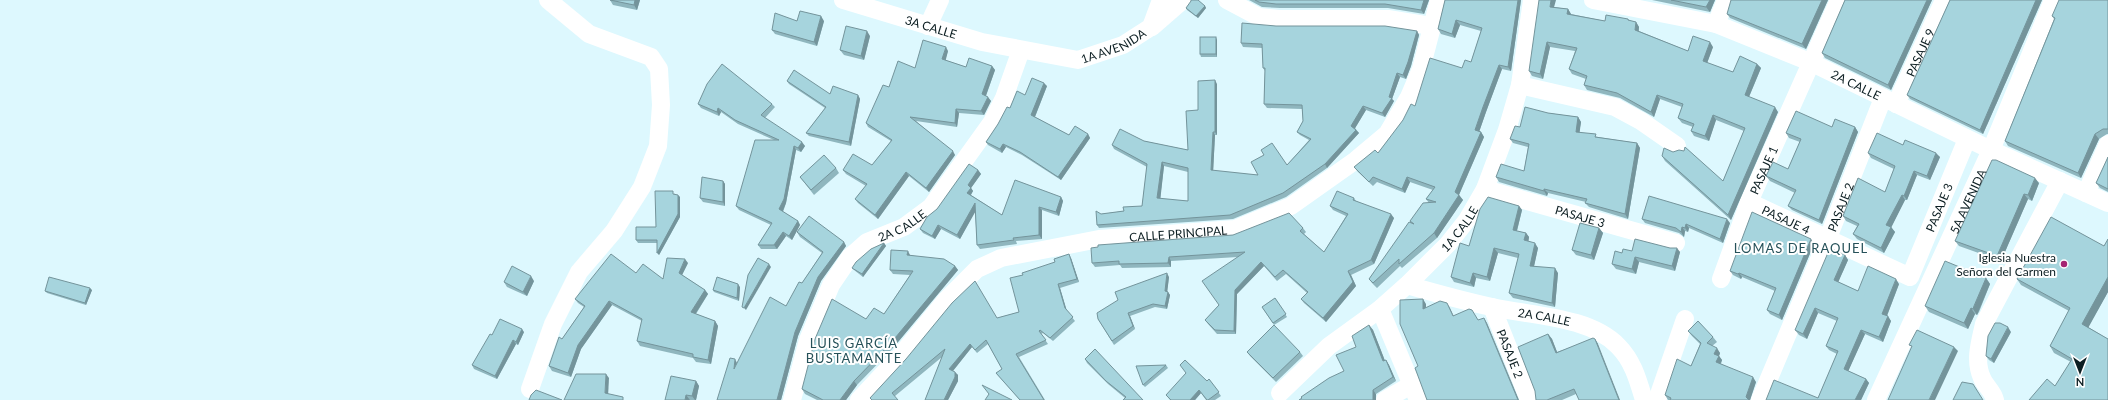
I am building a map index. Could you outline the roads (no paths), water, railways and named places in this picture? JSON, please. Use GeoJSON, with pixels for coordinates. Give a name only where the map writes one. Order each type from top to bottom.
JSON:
{"type":"FeatureCollection","features":[{"type":"Feature","properties":{"kind":"street"},"geometry":{"type":"LineString","coordinates":[[530,388],[553,324],[580,272],[614,231],[642,188],[658,146],[661,105],[659,69],[651,57],[589,34],[548,0]]}},
{"type":"Feature","properties":{"kind":"street","name":"3A CALLE"},"geometry":{"type":"LineString","coordinates":[[843,0],[982,42],[1021,50]]}},
{"type":"Feature","properties":{"kind":"street"},"geometry":{"type":"LineString","coordinates":[[928,26],[940,0]]}},
{"type":"Feature","properties":{"kind":"street","name":"1A AVENIDA"},"geometry":{"type":"LineString","coordinates":[[1021,50],[1078,60],[1123,45],[1151,28],[1161,0]]}},
{"type":"Feature","properties":{"kind":"street"},"geometry":{"type":"LineString","coordinates":[[1151,28],[1183,0]]}},
{"type":"Feature","properties":{"kind":"street"},"geometry":{"type":"LineString","coordinates":[[1227,0],[1259,17],[1278,19],[1388,19],[1431,26]]}},
{"type":"Feature","properties":{"kind":"street","name":"CALLE PRINCIPAL"},"geometry":{"type":"LineString","coordinates":[[859,400],[901,355],[947,299],[977,269],[989,263],[1001,258],[1099,239],[1236,229],[1291,206],[1356,160],[1387,134],[1409,97],[1421,69],[1439,0]]}},
{"type":"Feature","properties":{"kind":"street","name":"1A CALLE"},"geometry":{"type":"LineString","coordinates":[[1280,393],[1329,346],[1380,309],[1407,285],[1448,244],[1467,220],[1485,189],[1507,130],[1520,85],[1532,0]]}},
{"type":"Feature","properties":{"kind":"street","name":"2A CALLE"},"geometry":{"type":"LineString","coordinates":[[1593,0],[1643,5],[1716,24],[1810,62],[1967,139],[2108,203]]}},
{"type":"Feature","properties":{"kind":"street"},"geometry":{"type":"LineString","coordinates":[[1716,24],[1726,0]]}},
{"type":"Feature","properties":{"kind":"street","name":"PASAJE 1"},"geometry":{"type":"LineString","coordinates":[[1721,279],[1749,202],[1838,0]]}},
{"type":"Feature","properties":{"kind":"street","name":"PASAJE 9"},"geometry":{"type":"LineString","coordinates":[[1889,101],[1944,0]]}},
{"type":"Feature","properties":{"kind":"street","name":"5A AVENIDA"},"geometry":{"type":"LineString","coordinates":[[1876,400],[1991,150],[2053,0]]}},
{"type":"Feature","properties":{"kind":"street","name":"2A CALLE"},"geometry":{"type":"LineString","coordinates":[[792,400],[808,340],[831,285],[850,257],[867,242],[904,226],[931,207],[992,122],[1004,98],[1021,50]]}},
{"type":"Feature","properties":{"kind":"street"},"geometry":{"type":"LineString","coordinates":[[1520,85],[1615,107],[1641,121],[1677,146]]}},
{"type":"Feature","properties":{"kind":"street","name":"PASAJE 2"},"geometry":{"type":"LineString","coordinates":[[1760,400],[1828,238],[1889,101]]}},
{"type":"Feature","properties":{"kind":"street","name":"PASAJE 3"},"geometry":{"type":"LineString","coordinates":[[1910,277],[1967,139]]}},
{"type":"Feature","properties":{"kind":"street"},"geometry":{"type":"LineString","coordinates":[[2086,193],[2108,144]]}},
{"type":"Feature","properties":{"kind":"street"},"geometry":{"type":"LineString","coordinates":[[1995,400],[1982,378],[1978,366],[1978,349],[1984,324],[2060,181]]}},
{"type":"Feature","properties":{"kind":"street","name":"PASAJE 3"},"geometry":{"type":"LineString","coordinates":[[1485,189],[1676,242]]}},
{"type":"Feature","properties":{"kind":"street","name":"PASAJE 4"},"geometry":{"type":"LineString","coordinates":[[1749,202],[1910,277]]}},
{"type":"Feature","properties":{"kind":"street","name":"2A CALLE"},"geometry":{"type":"LineString","coordinates":[[1407,285],[1492,307],[1585,325],[1606,336],[1618,345],[1630,360],[1644,400]]}},
{"type":"Feature","properties":{"kind":"street","name":"PASAJE 2"},"geometry":{"type":"LineString","coordinates":[[1492,307],[1530,400]]}},
{"type":"Feature","properties":{"kind":"street"},"geometry":{"type":"LineString","coordinates":[[1380,309],[1415,392],[1385,400]]}},
{"type":"Feature","properties":{"kind":"street"},"geometry":{"type":"LineString","coordinates":[[1657,400],[1685,319]]}},
{"type":"Feature","properties":{"kind":"place","name":"Iglesia Nuestra Señora del Carmen"},"geometry":{"type":"Point","coordinates":[2064,264]}},
{"type":"Feature","properties":{"kind":"district","name":"LOMAS DE RAQUEL"},"geometry":{"type":"Point","coordinates":[1801,248]}},
{"type":"Feature","properties":{"kind":"district","name":"LUIS GARCÍA BUSTAMANTE"},"geometry":{"type":"Point","coordinates":[854,350]}}]}
